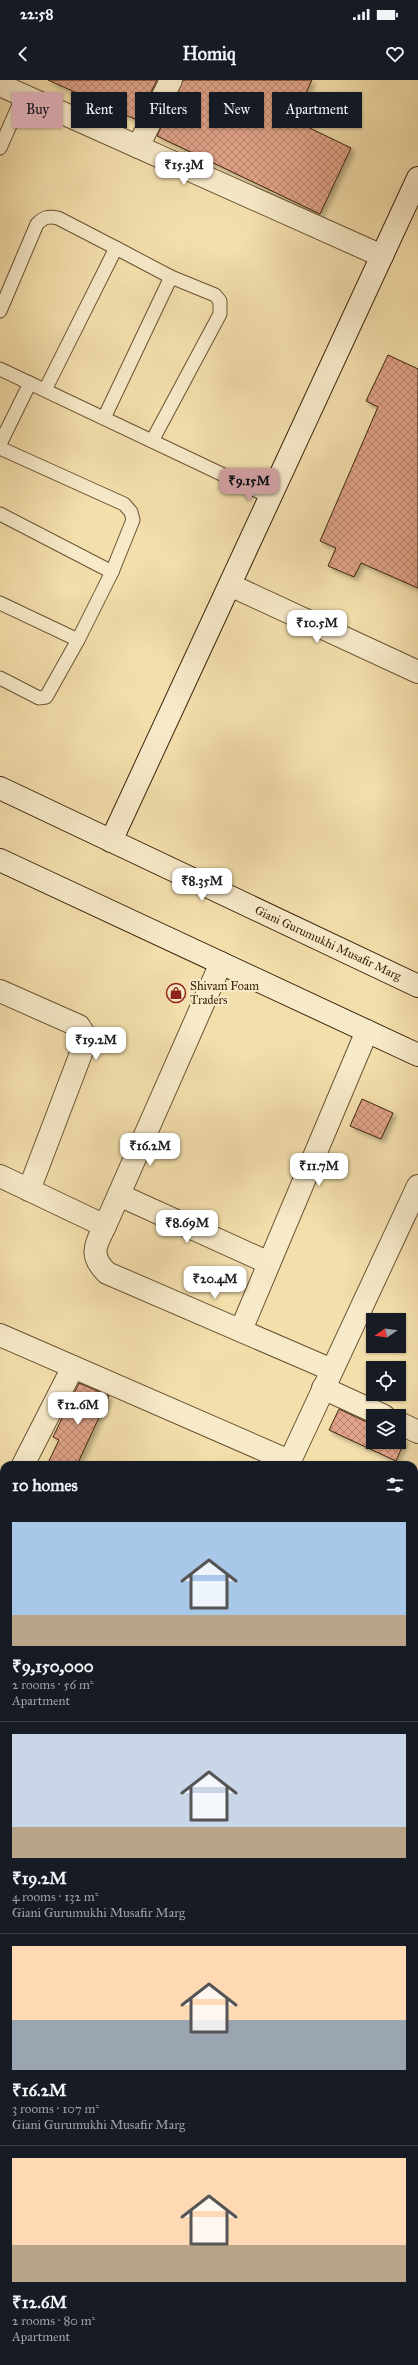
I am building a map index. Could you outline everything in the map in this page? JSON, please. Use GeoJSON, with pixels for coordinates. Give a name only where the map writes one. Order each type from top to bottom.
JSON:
{"type":"FeatureCollection","features":[{"type":"Feature","properties":{"kind":"street"},"geometry":{"type":"LineString","coordinates":[[138,147],[171,80]]}},
{"type":"Feature","properties":{"kind":"street"},"geometry":{"type":"LineString","coordinates":[[0,85],[15,92]]}},
{"type":"Feature","properties":{"kind":"street"},"geometry":{"type":"LineString","coordinates":[[63,114],[382,256]]}},
{"type":"Feature","properties":{"kind":"street"},"geometry":{"type":"LineString","coordinates":[[111,841],[418,178]]}},
{"type":"Feature","properties":{"kind":"street"},"geometry":{"type":"LineString","coordinates":[[230,585],[418,672]]}},
{"type":"Feature","properties":{"kind":"street","name":"Giani Gurumukhi Musafir Marg"},"geometry":{"type":"LineString","coordinates":[[0,788],[418,986]]}},
{"type":"Feature","properties":{"kind":"street"},"geometry":{"type":"LineString","coordinates":[[0,860],[418,1055]]}},
{"type":"Feature","properties":{"kind":"street"},"geometry":{"type":"LineString","coordinates":[[220,963],[119,1195],[96,1244],[95,1254],[98,1264],[107,1273],[241,1330],[327,1379],[373,1409]]}},
{"type":"Feature","properties":{"kind":"street"},"geometry":{"type":"LineString","coordinates":[[0,991],[79,1026],[84,1034],[85,1043],[29,1190]]}},
{"type":"Feature","properties":{"kind":"street"},"geometry":{"type":"LineString","coordinates":[[241,1330],[366,1032]]}},
{"type":"Feature","properties":{"kind":"street"},"geometry":{"type":"LineString","coordinates":[[0,1176],[105,1226]]}},
{"type":"Feature","properties":{"kind":"street"},"geometry":{"type":"LineString","coordinates":[[290,1461],[418,1186]]}},
{"type":"Feature","properties":{"kind":"street"},"geometry":{"type":"LineString","coordinates":[[119,1195],[269,1263]]}},
{"type":"Feature","properties":{"kind":"street"},"geometry":{"type":"LineString","coordinates":[[0,1335],[284,1461]]}},
{"type":"Feature","properties":{"kind":"street"},"geometry":{"type":"LineString","coordinates":[[25,1461],[73,1367]]}},
{"type":"Feature","properties":{"kind":"street"},"geometry":{"type":"LineString","coordinates":[[406,1426],[418,1432]]}},
{"type":"Feature","properties":{"kind":"lane"},"geometry":{"type":"LineString","coordinates":[[0,148],[12,121]]}},
{"type":"Feature","properties":{"kind":"lane"},"geometry":{"type":"LineString","coordinates":[[0,311],[38,224],[42,219],[48,216],[58,218],[171,277],[215,295],[220,301],[220,314],[152,441]]}},
{"type":"Feature","properties":{"kind":"lane"},"geometry":{"type":"LineString","coordinates":[[45,390],[116,248]]}},
{"type":"Feature","properties":{"kind":"lane"},"geometry":{"type":"LineString","coordinates":[[104,418],[171,277]]}},
{"type":"Feature","properties":{"kind":"lane"},"geometry":{"type":"LineString","coordinates":[[0,369],[270,497]]}},
{"type":"Feature","properties":{"kind":"lane"},"geometry":{"type":"LineString","coordinates":[[0,444],[30,383]]}},
{"type":"Feature","properties":{"kind":"lane"},"geometry":{"type":"LineString","coordinates":[[0,448],[124,504],[131,512],[133,520],[112,572],[78,640],[46,697],[39,698],[0,678]]}},
{"type":"Feature","properties":{"kind":"lane"},"geometry":{"type":"LineString","coordinates":[[0,514],[112,572]]}},
{"type":"Feature","properties":{"kind":"lane"},"geometry":{"type":"LineString","coordinates":[[0,603],[78,640]]}},
{"type":"Feature","properties":{"kind":"building"},"geometry":{"type":"Polygon","coordinates":[[[48,80],[157,80],[151,92],[135,92],[135,119],[127,116],[127,92],[75,92],[48,80]]]}},
{"type":"Feature","properties":{"kind":"building"},"geometry":{"type":"Polygon","coordinates":[[[183,80],[312,80],[306,92],[272,92],[272,128],[310,128],[351,148],[320,214],[157,136],[161,128],[201,128],[201,92],[177,92],[183,80]]]}},
{"type":"Feature","properties":{"kind":"building"},"geometry":{"type":"Polygon","coordinates":[[[388,355],[418,369],[418,588],[361,563],[354,577],[328,566],[336,548],[320,541],[378,407],[366,401],[388,355]]]}},
{"type":"Feature","properties":{"kind":"building"},"geometry":{"type":"Polygon","coordinates":[[[362,1099],[393,1113],[381,1139],[350,1126],[362,1099]]]}},
{"type":"Feature","properties":{"kind":"building"},"geometry":{"type":"Polygon","coordinates":[[[79,1383],[109,1396],[79,1461],[49,1461],[59,1440],[53,1437],[79,1383]]]}},
{"type":"Feature","properties":{"kind":"building"},"geometry":{"type":"Polygon","coordinates":[[[339,1409],[366,1422],[366,1447],[329,1430],[339,1409]]]}},
{"type":"Feature","properties":{"kind":"building"},"geometry":{"type":"Polygon","coordinates":[[[370,1449],[401,1449],[396,1461],[370,1449]]]}},
{"type":"Feature","properties":{"kind":"place","name":"Shivam Foam Traders"},"geometry":{"type":"Point","coordinates":[176,993]}}]}
